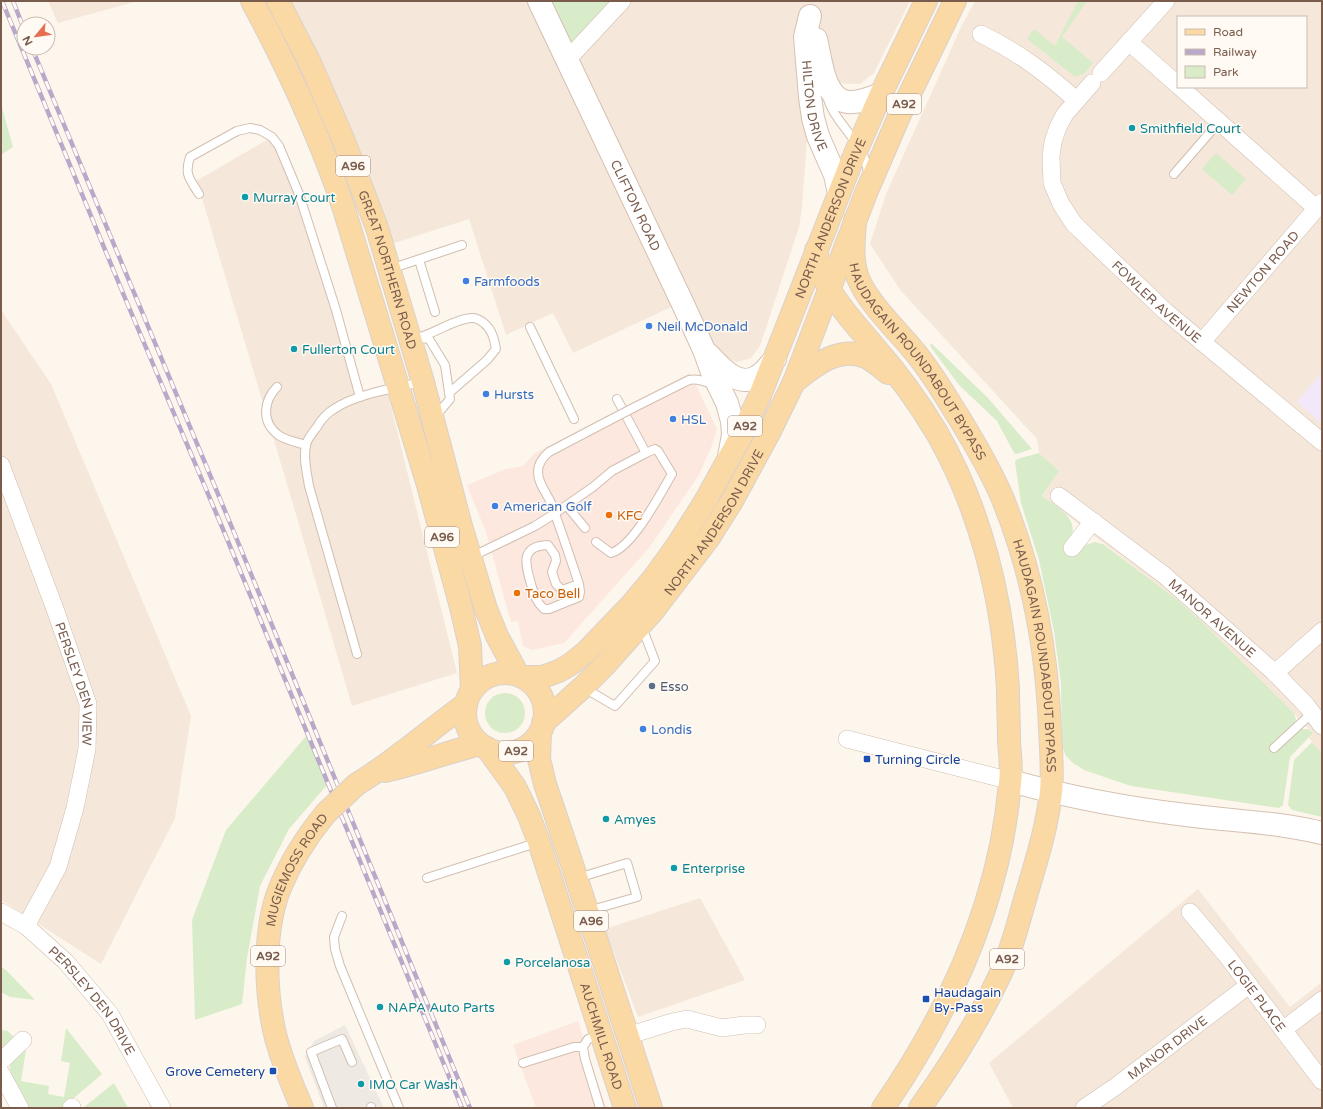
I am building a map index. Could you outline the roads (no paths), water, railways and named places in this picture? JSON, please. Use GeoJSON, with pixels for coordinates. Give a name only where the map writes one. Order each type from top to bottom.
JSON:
{"type":"FeatureCollection","features":[{"type":"Feature","properties":{"kind":"main road","name":"GREAT NORTHERN ROAD"},"geometry":{"type":"LineString","coordinates":[[252,1],[291,79],[328,166],[356,248],[428,485],[464,620],[470,646],[469,697]]}},
{"type":"Feature","properties":{"kind":"main road","name":"GREAT NORTHERN ROAD"},"geometry":{"type":"LineString","coordinates":[[278,1],[310,63],[343,139],[377,228],[389,269],[415,339],[423,382],[470,558]]}},
{"type":"Feature","properties":{"kind":"main road","name":"NORTH ANDERSON DRIVE"},"geometry":{"type":"LineString","coordinates":[[520,676],[542,677],[559,671],[586,652],[653,579],[679,543],[706,500],[730,458],[750,417],[775,359],[839,193],[881,94],[926,1]]}},
{"type":"Feature","properties":{"kind":"main road","name":"NORTH ANDERSON DRIVE"},"geometry":{"type":"LineString","coordinates":[[542,727],[615,654],[674,586],[708,540],[732,501],[770,431],[794,382],[866,193],[901,112],[955,1]]}},
{"type":"Feature","properties":{"kind":"main road","name":"HAUDAGAIN ROUNDABOUT BYPASS"},"geometry":{"type":"LineString","coordinates":[[855,220],[854,264],[863,288],[870,299],[916,354],[943,392],[976,445],[1001,494],[1022,556],[1033,598],[1042,647],[1048,696],[1051,792],[1046,822],[1014,941],[1001,974],[976,1022],[946,1071],[920,1108]]}},
{"type":"Feature","properties":{"kind":"main road","name":"HAUDAGAIN ROUNDABOUT BYPASS"},"geometry":{"type":"LineString","coordinates":[[816,250],[821,273],[829,289],[843,310],[906,385],[937,433],[957,472],[978,526],[988,560],[998,599],[1005,650],[1009,709],[1010,781],[1006,820],[999,858],[975,937],[953,990],[911,1067],[883,1108]]}},
{"type":"Feature","properties":{"kind":"main road"},"geometry":{"type":"LineString","coordinates":[[794,382],[821,362],[833,356],[844,354],[868,358],[906,385]]}},
{"type":"Feature","properties":{"kind":"main road","name":"A96"},"geometry":{"type":"LineString","coordinates":[[470,558],[486,609],[497,636],[520,676]]}},
{"type":"Feature","properties":{"kind":"main road","name":"A92"},"geometry":{"type":"LineString","coordinates":[[520,676],[505,673],[492,675],[481,681],[469,697],[465,716],[467,726],[472,736],[483,746],[500,752],[514,752],[528,746],[542,727]]}},
{"type":"Feature","properties":{"kind":"main road"},"geometry":{"type":"LineString","coordinates":[[520,676],[534,685],[541,696],[544,709],[542,727]]}},
{"type":"Feature","properties":{"kind":"main road","name":"MUGIEMOSS ROAD"},"geometry":{"type":"LineString","coordinates":[[302,1108],[282,1059],[275,1034],[267,979],[270,929],[280,889],[287,872],[309,835],[326,813],[357,784],[376,773],[446,718],[469,697]]}},
{"type":"Feature","properties":{"kind":"main road","name":"A96"},"geometry":{"type":"LineString","coordinates":[[542,727],[539,759],[543,778],[588,911],[651,1108]]}},
{"type":"Feature","properties":{"kind":"main road","name":"MUGIEMOSS ROAD"},"geometry":{"type":"LineString","coordinates":[[376,773],[400,768],[447,753],[483,746]]}},
{"type":"Feature","properties":{"kind":"main road","name":"A96"},"geometry":{"type":"LineString","coordinates":[[483,746],[515,787],[529,816],[539,842]]}},
{"type":"Feature","properties":{"kind":"main road","name":"AUCHMILL ROAD"},"geometry":{"type":"LineString","coordinates":[[539,842],[625,1108]]}},
{"type":"Feature","properties":{"kind":"street","name":"CLIFTON ROAD"},"geometry":{"type":"LineString","coordinates":[[539,1],[704,350],[712,372],[727,403],[732,421],[733,435],[730,458]]}},
{"type":"Feature","properties":{"kind":"street"},"geometry":{"type":"LineString","coordinates":[[567,60],[622,1]]}},
{"type":"Feature","properties":{"kind":"street","name":"FOWLER AVENUE"},"geometry":{"type":"LineString","coordinates":[[1166,1],[1065,114],[1052,142],[1052,183],[1061,204],[1074,224],[1165,311],[1322,442]]}},
{"type":"Feature","properties":{"kind":"street","name":"HILTON DRIVE"},"geometry":{"type":"LineString","coordinates":[[809,8],[819,49],[823,75],[835,95],[846,102],[855,102],[881,94]]}},
{"type":"Feature","properties":{"kind":"street","name":"HILTON DRIVE"},"geometry":{"type":"LineString","coordinates":[[809,8],[805,37],[813,118],[818,136],[835,175],[839,193]]}},
{"type":"Feature","properties":{"kind":"street"},"geometry":{"type":"LineString","coordinates":[[981,34],[1004,45],[1034,64],[1076,100]]}},
{"type":"Feature","properties":{"kind":"street"},"geometry":{"type":"LineString","coordinates":[[1129,42],[1177,84]]}},
{"type":"Feature","properties":{"kind":"street"},"geometry":{"type":"LineString","coordinates":[[1181,88],[1219,122],[1319,205]]}},
{"type":"Feature","properties":{"kind":"street","name":"NEWTON ROAD"},"geometry":{"type":"LineString","coordinates":[[1202,342],[1319,205]]}},
{"type":"Feature","properties":{"kind":"street","name":"CLIFTON ROAD"},"geometry":{"type":"LineString","coordinates":[[704,350],[724,370],[738,380],[750,379],[761,374],[775,359]]}},
{"type":"Feature","properties":{"kind":"street","name":"PERSLEY DEN VIEW"},"geometry":{"type":"LineString","coordinates":[[1,465],[55,609],[88,704],[87,749],[75,808],[58,866],[26,926]]}},
{"type":"Feature","properties":{"kind":"street","name":"MANOR AVENUE"},"geometry":{"type":"LineString","coordinates":[[1059,496],[1164,575],[1275,673],[1317,719]]}},
{"type":"Feature","properties":{"kind":"street"},"geometry":{"type":"LineString","coordinates":[[1072,548],[1093,521]]}},
{"type":"Feature","properties":{"kind":"street"},"geometry":{"type":"LineString","coordinates":[[1275,673],[1322,631]]}},
{"type":"Feature","properties":{"kind":"street"},"geometry":{"type":"LineString","coordinates":[[847,739],[1051,792],[1186,815],[1283,826],[1322,833]]}},
{"type":"Feature","properties":{"kind":"street","name":"PERSLEY DEN DRIVE"},"geometry":{"type":"LineString","coordinates":[[1,912],[26,926],[66,962],[110,1014],[162,1108]]}},
{"type":"Feature","properties":{"kind":"street","name":"LOGIE PLACE"},"geometry":{"type":"LineString","coordinates":[[1190,912],[1227,956],[1322,1081]]}},
{"type":"Feature","properties":{"kind":"street","name":"MANOR DRIVE"},"geometry":{"type":"LineString","coordinates":[[1084,1108],[1115,1087],[1249,985]]}},
{"type":"Feature","properties":{"kind":"street"},"geometry":{"type":"LineString","coordinates":[[1283,1030],[1322,1000]]}},
{"type":"Feature","properties":{"kind":"street"},"geometry":{"type":"LineString","coordinates":[[627,1036],[672,1022],[687,1019],[722,1028],[757,1025]]}},
{"type":"Feature","properties":{"kind":"street"},"geometry":{"type":"LineString","coordinates":[[1,1061],[23,1040]]}},
{"type":"Feature","properties":{"kind":"street"},"geometry":{"type":"LineString","coordinates":[[1,1073],[20,1108]]}},
{"type":"Feature","properties":{"kind":"lane"},"geometry":{"type":"LineString","coordinates":[[823,75],[828,101],[841,124],[860,146],[868,168],[866,193]]}},
{"type":"Feature","properties":{"kind":"lane"},"geometry":{"type":"LineString","coordinates":[[1174,174],[1219,122]]}},
{"type":"Feature","properties":{"kind":"lane"},"geometry":{"type":"LineString","coordinates":[[199,194],[188,176],[187,168],[190,157],[237,131],[250,128],[260,130],[272,137],[279,146],[298,194],[336,310],[360,397]]}},
{"type":"Feature","properties":{"kind":"lane"},"geometry":{"type":"LineString","coordinates":[[389,269],[462,245]]}},
{"type":"Feature","properties":{"kind":"lane"},"geometry":{"type":"LineString","coordinates":[[419,260],[435,312]]}},
{"type":"Feature","properties":{"kind":"lane"},"geometry":{"type":"LineString","coordinates":[[415,339],[472,318],[484,322],[491,332],[496,349],[449,393]]}},
{"type":"Feature","properties":{"kind":"lane"},"geometry":{"type":"LineString","coordinates":[[530,327],[574,419]]}},
{"type":"Feature","properties":{"kind":"lane"},"geometry":{"type":"LineString","coordinates":[[415,339],[429,340],[445,365],[450,399],[434,420]]}},
{"type":"Feature","properties":{"kind":"lane"},"geometry":{"type":"LineString","coordinates":[[579,584],[562,590],[556,584],[552,572],[556,561],[556,555],[548,545],[539,546],[531,550],[526,559],[528,572],[538,604],[544,609],[579,597],[579,584],[538,474],[538,467],[544,456],[556,447],[689,380],[701,380],[719,386]]}},
{"type":"Feature","properties":{"kind":"lane"},"geometry":{"type":"LineString","coordinates":[[357,654],[309,486],[305,461],[306,446],[313,432],[333,409],[360,397],[423,382]]}},
{"type":"Feature","properties":{"kind":"lane"},"geometry":{"type":"LineString","coordinates":[[277,387],[267,401],[266,414],[270,426],[277,434],[306,446]]}},
{"type":"Feature","properties":{"kind":"lane"},"geometry":{"type":"LineString","coordinates":[[617,399],[646,453]]}},
{"type":"Feature","properties":{"kind":"lane"},"geometry":{"type":"LineString","coordinates":[[470,558],[535,526],[567,506],[612,471],[646,453],[655,450],[658,451],[672,474],[633,538],[616,552],[611,553],[596,542]]}},
{"type":"Feature","properties":{"kind":"lane"},"geometry":{"type":"LineString","coordinates":[[567,506],[584,528]]}},
{"type":"Feature","properties":{"kind":"lane"},"geometry":{"type":"LineString","coordinates":[[583,687],[615,706],[656,661],[641,625]]}},
{"type":"Feature","properties":{"kind":"lane"},"geometry":{"type":"LineString","coordinates":[[1274,748],[1317,719]]}},
{"type":"Feature","properties":{"kind":"lane"},"geometry":{"type":"LineString","coordinates":[[428,878],[539,842]]}},
{"type":"Feature","properties":{"kind":"lane"},"geometry":{"type":"LineString","coordinates":[[577,878],[627,863],[637,897],[588,911]]}},
{"type":"Feature","properties":{"kind":"lane"},"geometry":{"type":"LineString","coordinates":[[342,916],[334,937],[334,950],[399,1108]]}},
{"type":"Feature","properties":{"kind":"lane"},"geometry":{"type":"LineString","coordinates":[[600,1108],[585,1059],[583,1047],[588,1039],[602,1034]]}},
{"type":"Feature","properties":{"kind":"lane"},"geometry":{"type":"LineString","coordinates":[[332,1108],[311,1052],[342,1039],[352,1062]]}},
{"type":"Feature","properties":{"kind":"lane"},"geometry":{"type":"LineString","coordinates":[[523,1063],[574,1047],[583,1047]]}},
{"type":"Feature","properties":{"kind":"railway"},"geometry":{"type":"LineString","coordinates":[[2,1],[225,534],[462,1108]]}},
{"type":"Feature","properties":{"kind":"railway"},"geometry":{"type":"LineString","coordinates":[[13,1],[19,16]]}},
{"type":"Feature","properties":{"kind":"railway"},"geometry":{"type":"LineString","coordinates":[[35,56],[233,530],[470,1108]]}},
{"type":"Feature","properties":{"kind":"place","name":"Smithfield Court"},"geometry":{"type":"Point","coordinates":[1132,128]}},
{"type":"Feature","properties":{"kind":"place","name":"Murray Court"},"geometry":{"type":"Point","coordinates":[245,197]}},
{"type":"Feature","properties":{"kind":"place","name":"Farmfoods"},"geometry":{"type":"Point","coordinates":[466,281]}},
{"type":"Feature","properties":{"kind":"place","name":"Neil McDonald"},"geometry":{"type":"Point","coordinates":[649,326]}},
{"type":"Feature","properties":{"kind":"place","name":"Fullerton Court"},"geometry":{"type":"Point","coordinates":[294,349]}},
{"type":"Feature","properties":{"kind":"place","name":"Hursts"},"geometry":{"type":"Point","coordinates":[486,394]}},
{"type":"Feature","properties":{"kind":"place","name":"HSL"},"geometry":{"type":"Point","coordinates":[673,419]}},
{"type":"Feature","properties":{"kind":"place","name":"American Golf"},"geometry":{"type":"Point","coordinates":[495,506]}},
{"type":"Feature","properties":{"kind":"place","name":"KFC"},"geometry":{"type":"Point","coordinates":[609,515]}},
{"type":"Feature","properties":{"kind":"place","name":"Taco Bell"},"geometry":{"type":"Point","coordinates":[517,593]}},
{"type":"Feature","properties":{"kind":"place","name":"Esso"},"geometry":{"type":"Point","coordinates":[652,686]}},
{"type":"Feature","properties":{"kind":"place","name":"Londis"},"geometry":{"type":"Point","coordinates":[643,729]}},
{"type":"Feature","properties":{"kind":"place","name":"Turning Circle"},"geometry":{"type":"Point","coordinates":[867,759]}},
{"type":"Feature","properties":{"kind":"place","name":"Amyes"},"geometry":{"type":"Point","coordinates":[606,819]}},
{"type":"Feature","properties":{"kind":"place","name":"Enterprise"},"geometry":{"type":"Point","coordinates":[674,868]}},
{"type":"Feature","properties":{"kind":"place","name":"Porcelanosa"},"geometry":{"type":"Point","coordinates":[507,962]}},
{"type":"Feature","properties":{"kind":"place","name":"Haudagain By-Pass"},"geometry":{"type":"Point","coordinates":[926,999]}},
{"type":"Feature","properties":{"kind":"place","name":"NAPA Auto Parts"},"geometry":{"type":"Point","coordinates":[380,1007]}},
{"type":"Feature","properties":{"kind":"place","name":"Grove Cemetery"},"geometry":{"type":"Point","coordinates":[273,1071]}},
{"type":"Feature","properties":{"kind":"place","name":"IMO Car Wash"},"geometry":{"type":"Point","coordinates":[361,1084]}}]}
